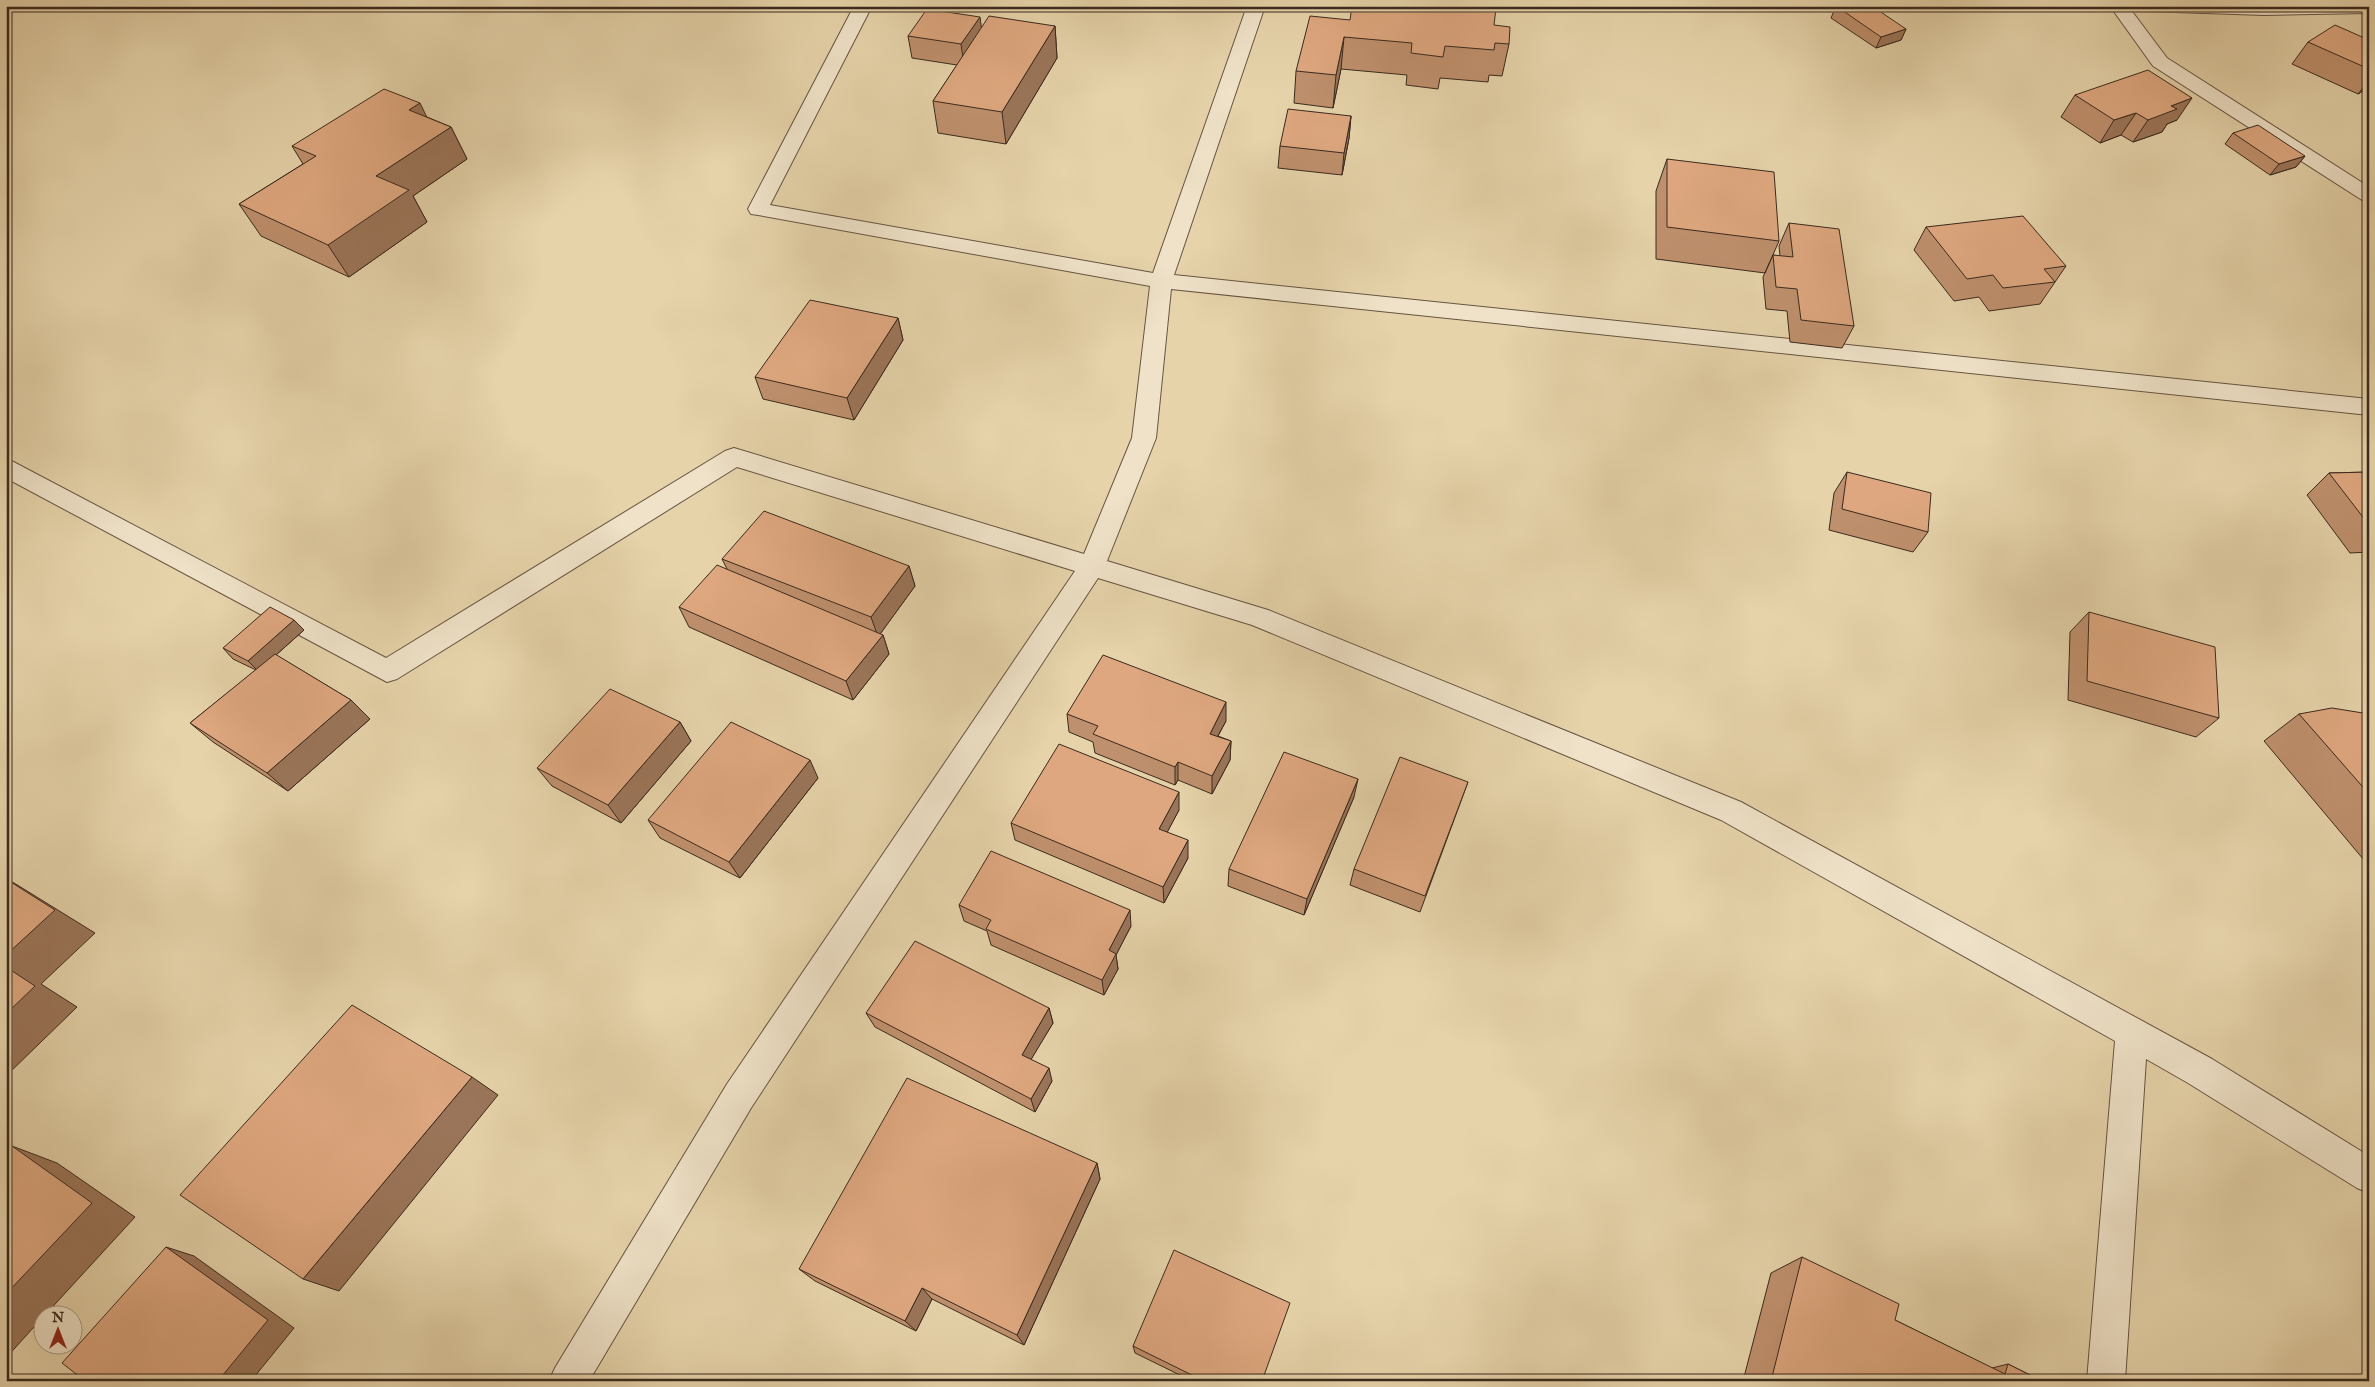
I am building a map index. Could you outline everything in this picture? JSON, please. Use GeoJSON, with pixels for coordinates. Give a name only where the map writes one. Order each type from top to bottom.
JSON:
{"type":"FeatureCollection","features":[{"type":"Feature","properties":{"kind":"street"},"geometry":{"type":"LineString","coordinates":[[863,6],[758,209],[1161,281],[2369,406]]}},
{"type":"Feature","properties":{"kind":"street"},"geometry":{"type":"LineString","coordinates":[[568,1381],[739,1096],[1092,566],[1144,438],[1161,281],[1256,6]]}},
{"type":"Feature","properties":{"kind":"street"},"geometry":{"type":"LineString","coordinates":[[2118,6],[2160,62],[2369,196]]}},
{"type":"Feature","properties":{"kind":"street"},"geometry":{"type":"LineString","coordinates":[[2145,6],[2264,10],[2369,8]]}},
{"type":"Feature","properties":{"kind":"street"},"geometry":{"type":"LineString","coordinates":[[6,468],[387,671],[734,457],[1259,617],[1732,811],[2200,1071],[2369,1176]]}},
{"type":"Feature","properties":{"kind":"street"},"geometry":{"type":"LineString","coordinates":[[2106,1381],[2132,1033]]}},
{"type":"Feature","properties":{"kind":"building"},"geometry":{"type":"Polygon","coordinates":[[[1352,6],[1473,6],[1496,8],[1494,25],[1510,27],[1509,44],[1495,43],[1494,50],[1445,46],[1443,57],[1411,53],[1412,43],[1344,37],[1336,75],[1296,71],[1310,16],[1350,20],[1352,6]]]}},
{"type":"Feature","properties":{"kind":"building"},"geometry":{"type":"Polygon","coordinates":[[[1836,6],[1872,6],[1906,29],[1881,37],[1836,6]]]}},
{"type":"Feature","properties":{"kind":"building"},"geometry":{"type":"Polygon","coordinates":[[[927,9],[980,17],[961,44],[908,36],[927,9]]]}},
{"type":"Feature","properties":{"kind":"building"},"geometry":{"type":"Polygon","coordinates":[[[989,16],[1055,26],[1002,112],[933,101],[989,16]]]}},
{"type":"Feature","properties":{"kind":"building"},"geometry":{"type":"Polygon","coordinates":[[[2335,25],[2369,40],[2369,69],[2308,42],[2335,25]]]}},
{"type":"Feature","properties":{"kind":"building"},"geometry":{"type":"Polygon","coordinates":[[[2148,70],[2192,98],[2171,106],[2177,109],[2148,120],[2136,113],[2114,120],[2075,95],[2148,70]]]}},
{"type":"Feature","properties":{"kind":"building"},"geometry":{"type":"Polygon","coordinates":[[[384,89],[420,103],[409,110],[451,127],[376,176],[409,190],[328,245],[239,204],[316,156],[292,146],[384,89]]]}},
{"type":"Feature","properties":{"kind":"building"},"geometry":{"type":"Polygon","coordinates":[[[1288,109],[1351,116],[1344,153],[1280,146],[1288,109]]]}},
{"type":"Feature","properties":{"kind":"building"},"geometry":{"type":"Polygon","coordinates":[[[2258,125],[2305,156],[2279,164],[2233,133],[2258,125]]]}},
{"type":"Feature","properties":{"kind":"building"},"geometry":{"type":"Polygon","coordinates":[[[1667,159],[1774,172],[1779,241],[1667,227],[1667,159]]]}},
{"type":"Feature","properties":{"kind":"building"},"geometry":{"type":"Polygon","coordinates":[[[2023,216],[2066,266],[2044,269],[2055,282],[2003,288],[1993,275],[1967,279],[1926,227],[2023,216]]]}},
{"type":"Feature","properties":{"kind":"building"},"geometry":{"type":"Polygon","coordinates":[[[1789,223],[1839,229],[1854,326],[1801,320],[1797,289],[1776,287],[1773,255],[1793,257],[1789,223]]]}},
{"type":"Feature","properties":{"kind":"building"},"geometry":{"type":"Polygon","coordinates":[[[810,300],[898,318],[847,398],[755,377],[810,300]]]}},
{"type":"Feature","properties":{"kind":"building"},"geometry":{"type":"Polygon","coordinates":[[[1847,472],[1931,493],[1928,532],[1842,509],[1847,472]]]}},
{"type":"Feature","properties":{"kind":"building"},"geometry":{"type":"Polygon","coordinates":[[[2369,472],[2369,525],[2329,473],[2369,472]]]}},
{"type":"Feature","properties":{"kind":"building"},"geometry":{"type":"Polygon","coordinates":[[[764,511],[909,566],[871,617],[722,559],[764,511]]]}},
{"type":"Feature","properties":{"kind":"building"},"geometry":{"type":"Polygon","coordinates":[[[717,565],[883,635],[846,681],[679,607],[717,565]]]}},
{"type":"Feature","properties":{"kind":"building"},"geometry":{"type":"Polygon","coordinates":[[[270,607],[294,620],[248,661],[223,648],[270,607]]]}},
{"type":"Feature","properties":{"kind":"building"},"geometry":{"type":"Polygon","coordinates":[[[2089,612],[2215,647],[2219,718],[2087,681],[2089,612]]]}},
{"type":"Feature","properties":{"kind":"building"},"geometry":{"type":"Polygon","coordinates":[[[275,654],[351,700],[267,773],[190,723],[275,654]]]}},
{"type":"Feature","properties":{"kind":"building"},"geometry":{"type":"Polygon","coordinates":[[[1103,655],[1226,702],[1210,734],[1231,741],[1212,776],[1178,762],[1175,767],[1093,734],[1098,726],[1067,714],[1103,655]]]}},
{"type":"Feature","properties":{"kind":"building"},"geometry":{"type":"Polygon","coordinates":[[[610,689],[680,722],[608,805],[537,768],[610,689]]]}},
{"type":"Feature","properties":{"kind":"building"},"geometry":{"type":"Polygon","coordinates":[[[2332,708],[2369,714],[2369,794],[2299,714],[2332,708]]]}},
{"type":"Feature","properties":{"kind":"building"},"geometry":{"type":"Polygon","coordinates":[[[731,722],[810,760],[729,862],[648,820],[731,722]]]}},
{"type":"Feature","properties":{"kind":"building"},"geometry":{"type":"Polygon","coordinates":[[[1059,744],[1179,792],[1159,829],[1188,840],[1163,887],[1011,823],[1059,744]]]}},
{"type":"Feature","properties":{"kind":"building"},"geometry":{"type":"Polygon","coordinates":[[[1284,752],[1358,779],[1307,899],[1229,869],[1284,752]]]}},
{"type":"Feature","properties":{"kind":"building"},"geometry":{"type":"Polygon","coordinates":[[[1400,757],[1468,782],[1425,896],[1354,869],[1400,757]]]}},
{"type":"Feature","properties":{"kind":"building"},"geometry":{"type":"Polygon","coordinates":[[[991,851],[1130,910],[1109,950],[1116,954],[1102,980],[986,929],[991,920],[959,905],[991,851]]]}},
{"type":"Feature","properties":{"kind":"building"},"geometry":{"type":"Polygon","coordinates":[[[6,879],[55,910],[6,955],[6,879]]]}},
{"type":"Feature","properties":{"kind":"building"},"geometry":{"type":"Polygon","coordinates":[[[915,941],[1049,1008],[1022,1055],[1049,1068],[1031,1099],[866,1013],[915,941]]]}},
{"type":"Feature","properties":{"kind":"building"},"geometry":{"type":"Polygon","coordinates":[[[6,967],[35,986],[6,1014],[6,967]]]}},
{"type":"Feature","properties":{"kind":"building"},"geometry":{"type":"Polygon","coordinates":[[[352,1005],[472,1077],[303,1279],[180,1195],[352,1005]]]}},
{"type":"Feature","properties":{"kind":"building"},"geometry":{"type":"Polygon","coordinates":[[[907,1078],[1097,1163],[1017,1335],[922,1288],[905,1321],[799,1269],[907,1078]]]}},
{"type":"Feature","properties":{"kind":"building"},"geometry":{"type":"Polygon","coordinates":[[[12,1146],[92,1203],[6,1294],[6,1152],[12,1146]]]}},
{"type":"Feature","properties":{"kind":"building"},"geometry":{"type":"Polygon","coordinates":[[[166,1247],[268,1320],[218,1381],[85,1381],[62,1363],[70,1354],[82,1354],[82,1341],[166,1247]]]}},
{"type":"Feature","properties":{"kind":"building"},"geometry":{"type":"Polygon","coordinates":[[[1174,1250],[1290,1303],[1262,1381],[1204,1381],[1133,1346],[1174,1250]]]}},
{"type":"Feature","properties":{"kind":"building"},"geometry":{"type":"Polygon","coordinates":[[[1802,1257],[1899,1304],[1895,1320],[2005,1374],[2008,1364],[2042,1381],[1771,1381],[1802,1257]]]}}]}
